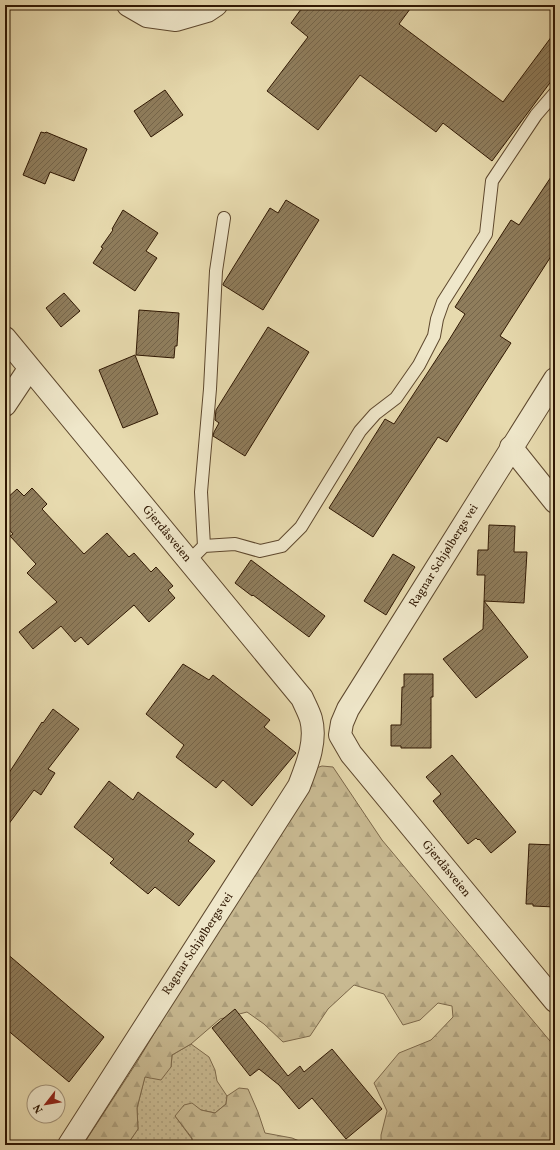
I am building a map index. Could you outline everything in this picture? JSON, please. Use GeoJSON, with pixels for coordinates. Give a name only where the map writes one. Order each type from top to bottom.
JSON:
{"type":"FeatureCollection","features":[{"type":"Feature","properties":{"kind":"street"},"geometry":{"type":"LineString","coordinates":[[128,5],[147,16],[176,20],[207,11],[216,5]]}},
{"type":"Feature","properties":{"kind":"street","name":"Gjerdåsveien"},"geometry":{"type":"LineString","coordinates":[[5,338],[302,698],[311,719],[313,738]]}},
{"type":"Feature","properties":{"kind":"street"},"geometry":{"type":"LineString","coordinates":[[5,405],[30,369]]}},
{"type":"Feature","properties":{"kind":"street","name":"Ragnar Schjølbergs vei"},"geometry":{"type":"LineString","coordinates":[[340,736],[342,723],[348,709],[555,379]]}},
{"type":"Feature","properties":{"kind":"street"},"geometry":{"type":"LineString","coordinates":[[511,447],[555,502]]}},
{"type":"Feature","properties":{"kind":"street","name":"Gjerdåsveien"},"geometry":{"type":"LineString","coordinates":[[340,736],[350,754],[555,1001]]}},
{"type":"Feature","properties":{"kind":"street","name":"Ragnar Schjølbergs vei"},"geometry":{"type":"LineString","coordinates":[[69,1145],[299,786],[309,759],[313,738]]}},
{"type":"Feature","properties":{"kind":"lane"},"geometry":{"type":"LineString","coordinates":[[189,560],[204,546],[234,544],[260,551],[282,546],[301,527],[360,431],[374,414],[396,398],[419,365],[434,336],[437,319],[443,302],[486,234],[492,181],[536,115],[555,93]]}},
{"type":"Feature","properties":{"kind":"lane"},"geometry":{"type":"LineString","coordinates":[[204,546],[201,492],[210,389],[216,271],[224,218]]}},
{"type":"Feature","properties":{"kind":"green space"},"geometry":{"type":"Polygon","coordinates":[[[322,766],[333,767],[382,840],[555,1047],[555,1145],[381,1145],[381,1135],[387,1111],[374,1083],[399,1053],[431,1040],[453,1017],[452,1006],[438,1003],[420,1020],[403,1025],[384,994],[354,985],[328,1009],[310,1036],[283,1042],[264,1024],[247,1012],[220,1019],[191,1044],[172,1055],[171,1067],[161,1080],[145,1077],[137,1108],[138,1129],[127,1145],[83,1145],[137,1062],[313,769],[322,766]]]}},
{"type":"Feature","properties":{"kind":"green space"},"geometry":{"type":"Polygon","coordinates":[[[191,1044],[209,1057],[215,1070],[217,1081],[227,1096],[226,1104],[215,1113],[201,1110],[175,1116],[192,1139],[193,1145],[127,1145],[138,1129],[137,1108],[145,1076],[171,1067],[172,1055],[191,1044]]]}},
{"type":"Feature","properties":{"kind":"green space"},"geometry":{"type":"Polygon","coordinates":[[[239,1088],[248,1089],[265,1133],[292,1138],[309,1145],[193,1145],[192,1138],[175,1116],[184,1105],[192,1103],[201,1110],[215,1113],[226,1104],[227,1096],[239,1088]]]}},
{"type":"Feature","properties":{"kind":"building"},"geometry":{"type":"Polygon","coordinates":[[[304,5],[413,5],[399,24],[503,102],[555,32],[555,76],[492,161],[443,123],[436,132],[360,75],[318,130],[267,91],[308,37],[291,23],[304,5]]]}},
{"type":"Feature","properties":{"kind":"building"},"geometry":{"type":"Polygon","coordinates":[[[165,90],[183,115],[151,137],[134,111],[165,90]]]}},
{"type":"Feature","properties":{"kind":"building"},"geometry":{"type":"Polygon","coordinates":[[[41,132],[46,132],[87,149],[74,181],[50,172],[45,184],[23,175],[41,132]]]}},
{"type":"Feature","properties":{"kind":"building"},"geometry":{"type":"Polygon","coordinates":[[[555,171],[555,250],[500,336],[511,343],[447,442],[438,437],[373,537],[329,508],[385,419],[394,424],[449,340],[465,314],[455,307],[511,220],[519,225],[555,171]]]}},
{"type":"Feature","properties":{"kind":"building"},"geometry":{"type":"Polygon","coordinates":[[[286,200],[319,220],[263,310],[223,284],[270,208],[278,213],[286,200]]]}},
{"type":"Feature","properties":{"kind":"building"},"geometry":{"type":"Polygon","coordinates":[[[123,210],[158,233],[146,251],[157,258],[135,291],[93,263],[103,248],[101,247],[113,230],[112,229],[123,210]]]}},
{"type":"Feature","properties":{"kind":"building"},"geometry":{"type":"Polygon","coordinates":[[[64,293],[80,311],[61,327],[46,308],[64,293]]]}},
{"type":"Feature","properties":{"kind":"building"},"geometry":{"type":"Polygon","coordinates":[[[139,310],[179,313],[177,346],[175,346],[174,358],[136,355],[139,310]]]}},
{"type":"Feature","properties":{"kind":"building"},"geometry":{"type":"Polygon","coordinates":[[[268,327],[309,352],[245,456],[213,436],[219,423],[215,420],[216,410],[268,327]]]}},
{"type":"Feature","properties":{"kind":"building"},"geometry":{"type":"Polygon","coordinates":[[[135,355],[158,414],[123,428],[99,370],[135,355]]]}},
{"type":"Feature","properties":{"kind":"building"},"geometry":{"type":"Polygon","coordinates":[[[32,488],[47,504],[42,509],[84,554],[107,533],[129,557],[134,553],[151,572],[156,567],[173,586],[168,590],[175,598],[149,622],[134,605],[88,645],[81,637],[75,642],[61,626],[33,649],[19,632],[57,602],[27,573],[36,564],[10,536],[13,534],[5,525],[5,500],[17,489],[24,496],[32,488]]]}},
{"type":"Feature","properties":{"kind":"building"},"geometry":{"type":"Polygon","coordinates":[[[489,525],[515,526],[514,552],[527,552],[524,603],[484,601],[485,575],[477,575],[478,550],[488,550],[489,525]]]}},
{"type":"Feature","properties":{"kind":"building"},"geometry":{"type":"Polygon","coordinates":[[[393,554],[415,567],[386,615],[364,601],[393,554]]]}},
{"type":"Feature","properties":{"kind":"building"},"geometry":{"type":"Polygon","coordinates":[[[251,560],[325,616],[309,637],[235,583],[251,560]]]}},
{"type":"Feature","properties":{"kind":"building"},"geometry":{"type":"Polygon","coordinates":[[[484,601],[528,657],[476,698],[443,659],[483,629],[484,601]]]}},
{"type":"Feature","properties":{"kind":"building"},"geometry":{"type":"Polygon","coordinates":[[[183,664],[209,680],[213,675],[270,720],[264,727],[296,753],[252,806],[223,780],[216,788],[176,757],[184,745],[146,714],[183,664]]]}},
{"type":"Feature","properties":{"kind":"building"},"geometry":{"type":"Polygon","coordinates":[[[404,674],[433,674],[433,697],[431,697],[431,748],[401,748],[401,746],[391,746],[391,725],[401,725],[402,687],[404,687],[404,674]]]}},
{"type":"Feature","properties":{"kind":"building"},"geometry":{"type":"Polygon","coordinates":[[[53,709],[79,729],[48,769],[55,773],[41,795],[34,790],[5,829],[5,779],[42,722],[43,723],[53,709]]]}},
{"type":"Feature","properties":{"kind":"building"},"geometry":{"type":"Polygon","coordinates":[[[452,755],[516,832],[491,853],[479,839],[478,840],[476,838],[468,844],[433,801],[441,794],[426,777],[452,755]]]}},
{"type":"Feature","properties":{"kind":"building"},"geometry":{"type":"Polygon","coordinates":[[[109,781],[133,800],[138,792],[194,834],[188,841],[215,861],[179,906],[155,887],[148,894],[110,863],[114,859],[74,827],[109,781]]]}},
{"type":"Feature","properties":{"kind":"building"},"geometry":{"type":"Polygon","coordinates":[[[529,844],[555,845],[555,907],[533,906],[533,904],[526,904],[529,844]]]}},
{"type":"Feature","properties":{"kind":"building"},"geometry":{"type":"Polygon","coordinates":[[[5,952],[104,1037],[69,1082],[5,1028],[5,952]]]}},
{"type":"Feature","properties":{"kind":"building"},"geometry":{"type":"Polygon","coordinates":[[[235,1009],[288,1076],[300,1066],[304,1072],[332,1049],[382,1109],[346,1139],[312,1098],[299,1109],[279,1085],[259,1069],[250,1076],[212,1028],[235,1009]]]}}]}
